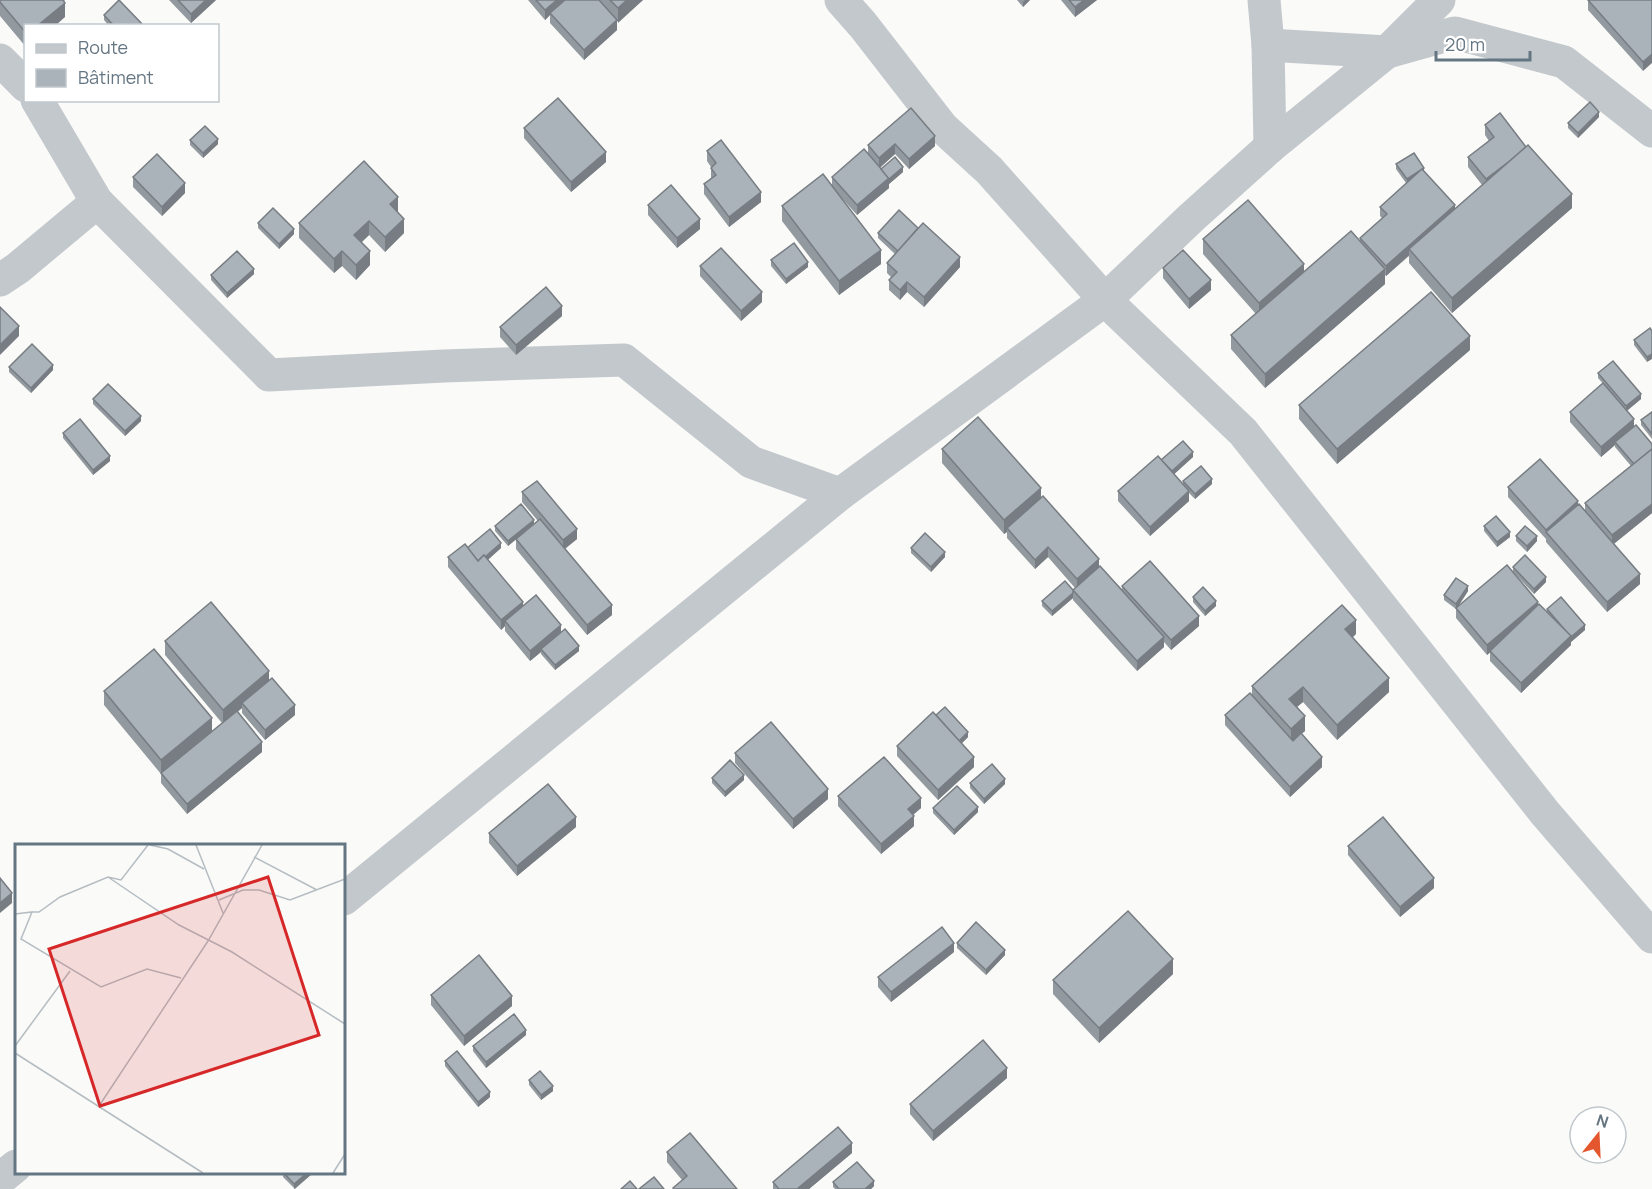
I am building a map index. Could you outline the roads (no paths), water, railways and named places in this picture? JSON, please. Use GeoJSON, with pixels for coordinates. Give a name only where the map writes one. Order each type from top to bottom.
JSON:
{"type":"FeatureCollection","features":[{"type":"Feature","properties":{"kind":"street"},"geometry":{"type":"LineString","coordinates":[[841,0],[943,128],[989,170],[1105,300],[1243,432],[1545,813],[1652,937]]}},
{"type":"Feature","properties":{"kind":"street"},"geometry":{"type":"LineString","coordinates":[[1264,0],[1268,45],[1270,147]]}},
{"type":"Feature","properties":{"kind":"street"},"geometry":{"type":"LineString","coordinates":[[345,898],[840,494],[1105,300],[1270,147],[1387,52],[1439,0]]}},
{"type":"Feature","properties":{"kind":"street"},"geometry":{"type":"LineString","coordinates":[[1268,45],[1387,52],[1455,33],[1470,39],[1564,63],[1652,131]]}},
{"type":"Feature","properties":{"kind":"street"},"geometry":{"type":"LineString","coordinates":[[0,60],[24,84]]}},
{"type":"Feature","properties":{"kind":"street"},"geometry":{"type":"LineString","coordinates":[[38,102],[97,202],[269,375],[624,360],[751,462],[840,494]]}},
{"type":"Feature","properties":{"kind":"street"},"geometry":{"type":"LineString","coordinates":[[0,280],[18,268],[97,202]]}},
{"type":"Feature","properties":{"kind":"street"},"geometry":{"type":"LineString","coordinates":[[0,1179],[15,1167]]}}]}
